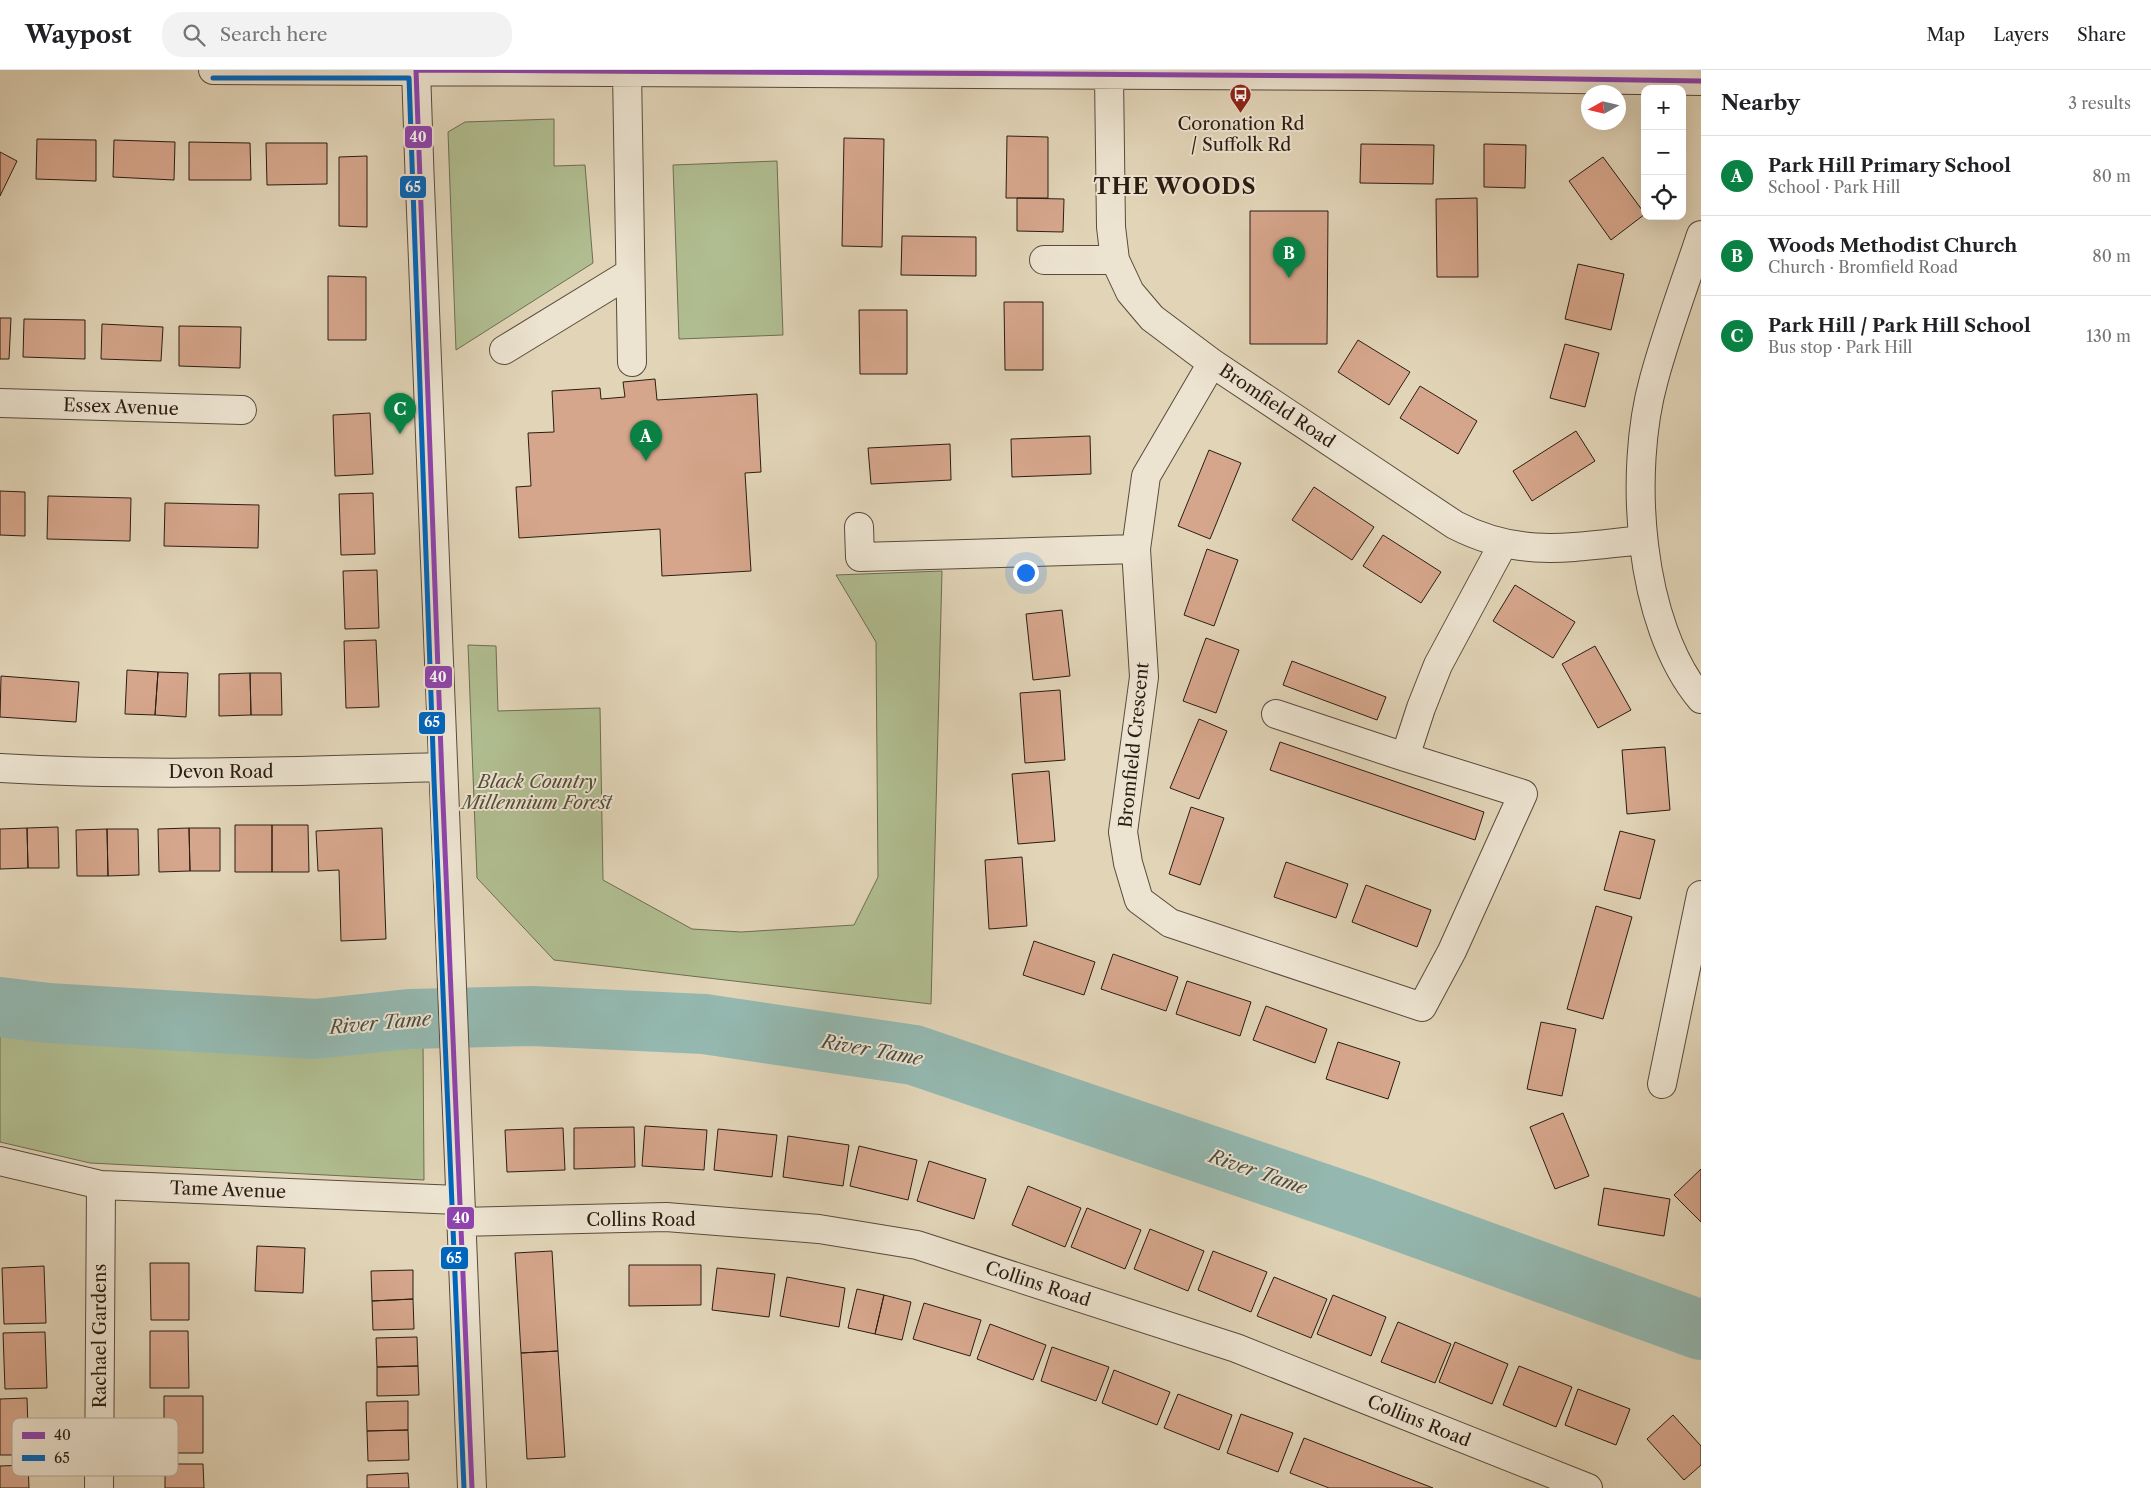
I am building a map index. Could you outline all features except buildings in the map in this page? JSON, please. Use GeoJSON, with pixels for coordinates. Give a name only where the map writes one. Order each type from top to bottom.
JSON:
{"type":"FeatureCollection","features":[{"type":"Feature","properties":{"kind":"street"},"geometry":{"type":"LineString","coordinates":[[213,70],[1109,76],[1368,73],[1701,81]]}},
{"type":"Feature","properties":{"kind":"street"},"geometry":{"type":"LineString","coordinates":[[416,70],[442,768],[452,981],[459,1211],[472,1488]]}},
{"type":"Feature","properties":{"kind":"street"},"geometry":{"type":"LineString","coordinates":[[627,72],[632,362]]}},
{"type":"Feature","properties":{"kind":"street","name":"Bromfield Road"},"geometry":{"type":"LineString","coordinates":[[1109,76],[1111,227],[1115,260],[1130,292],[1152,318],[1212,363],[1455,525],[1475,535],[1502,544],[1530,549],[1643,540]]}},
{"type":"Feature","properties":{"kind":"street"},"geometry":{"type":"LineString","coordinates":[[1701,235],[1653,381],[1643,444],[1643,540],[1657,616],[1672,654],[1688,684],[1701,699]]}},
{"type":"Feature","properties":{"kind":"street"},"geometry":{"type":"LineString","coordinates":[[1044,260],[1115,260]]}},
{"type":"Feature","properties":{"kind":"street"},"geometry":{"type":"LineString","coordinates":[[504,350],[630,273]]}},
{"type":"Feature","properties":{"kind":"street","name":"Bromfield Crescent"},"geometry":{"type":"LineString","coordinates":[[1212,363],[1146,476],[1136,549],[1144,677],[1123,832],[1128,863],[1139,900],[1170,923],[1422,1007],[1452,951],[1523,794],[1405,757]]}},
{"type":"Feature","properties":{"kind":"street","name":"Essex Avenue"},"geometry":{"type":"LineString","coordinates":[[0,403],[242,410]]}},
{"type":"Feature","properties":{"kind":"street"},"geometry":{"type":"LineString","coordinates":[[859,526],[860,557],[1136,549]]}},
{"type":"Feature","properties":{"kind":"street"},"geometry":{"type":"LineString","coordinates":[[1276,714],[1405,757],[1438,665],[1502,544]]}},
{"type":"Feature","properties":{"kind":"street","name":"Devon Road"},"geometry":{"type":"LineString","coordinates":[[0,768],[59,772],[234,772],[442,768]]}},
{"type":"Feature","properties":{"kind":"street"},"geometry":{"type":"LineString","coordinates":[[1662,1084],[1701,895]]}},
{"type":"Feature","properties":{"kind":"street","name":"Tame Avenue"},"geometry":{"type":"LineString","coordinates":[[0,1161],[101,1185],[459,1211]]}},
{"type":"Feature","properties":{"kind":"street","name":"Rachael Gardens"},"geometry":{"type":"LineString","coordinates":[[99,1418],[101,1185]]}},
{"type":"Feature","properties":{"kind":"street","name":"Collins Road"},"geometry":{"type":"LineString","coordinates":[[459,1211],[666,1217],[819,1229],[917,1245],[1236,1348],[1588,1488]]}},
{"type":"Feature","properties":{"kind":"green space"},"geometry":{"type":"Polygon","coordinates":[[[554,119],[554,166],[585,165],[593,263],[456,350],[448,132],[465,122],[554,119]]]}},
{"type":"Feature","properties":{"kind":"green space"},"geometry":{"type":"Polygon","coordinates":[[[777,161],[783,335],[679,339],[673,165],[777,161]]]}},
{"type":"Feature","properties":{"kind":"green space","name":"Black Country Millennium Forest"},"geometry":{"type":"Polygon","coordinates":[[[942,571],[931,1004],[554,960],[477,878],[468,645],[496,646],[498,711],[600,708],[603,880],[692,929],[741,932],[854,925],[878,877],[876,642],[836,575],[942,571]]]}},
{"type":"Feature","properties":{"kind":"green space"},"geometry":{"type":"Polygon","coordinates":[[[0,1020],[346,1047],[423,1041],[424,1180],[90,1163],[0,1142],[0,1020]]]}},
{"type":"Feature","properties":{"kind":"waterway","name":"River Tame"},"geometry":{"type":"LineString","coordinates":[[0,1007],[48,1013],[315,1029],[409,1019],[532,1016],[704,1024],[914,1055],[1364,1208],[1701,1330]]}},
{"type":"Feature","properties":{"kind":"transit line","name":"40"},"geometry":{"type":"LineString","coordinates":[[472,1488],[442,779],[416,70],[1368,76],[1701,81]]}},
{"type":"Feature","properties":{"kind":"transit line","name":"65"},"geometry":{"type":"LineString","coordinates":[[213,78],[409,78],[434,780],[464,1488]]}},
{"type":"Feature","properties":{"kind":"place","name":"Coronation Rd / Suffolk Rd"},"geometry":{"type":"Point","coordinates":[1241,113]}},
{"type":"Feature","properties":{"kind":"place","name":"Woods Methodist Church"},"geometry":{"type":"Point","coordinates":[1289,278]}},
{"type":"Feature","properties":{"kind":"place","name":"Park Hill / Park Hill School"},"geometry":{"type":"Point","coordinates":[400,434]}},
{"type":"Feature","properties":{"kind":"place","name":"Park Hill Primary School"},"geometry":{"type":"Point","coordinates":[646,461]}},
{"type":"Feature","properties":{"kind":"district","name":"THE WOODS"},"geometry":{"type":"Point","coordinates":[1175,186]}}]}
